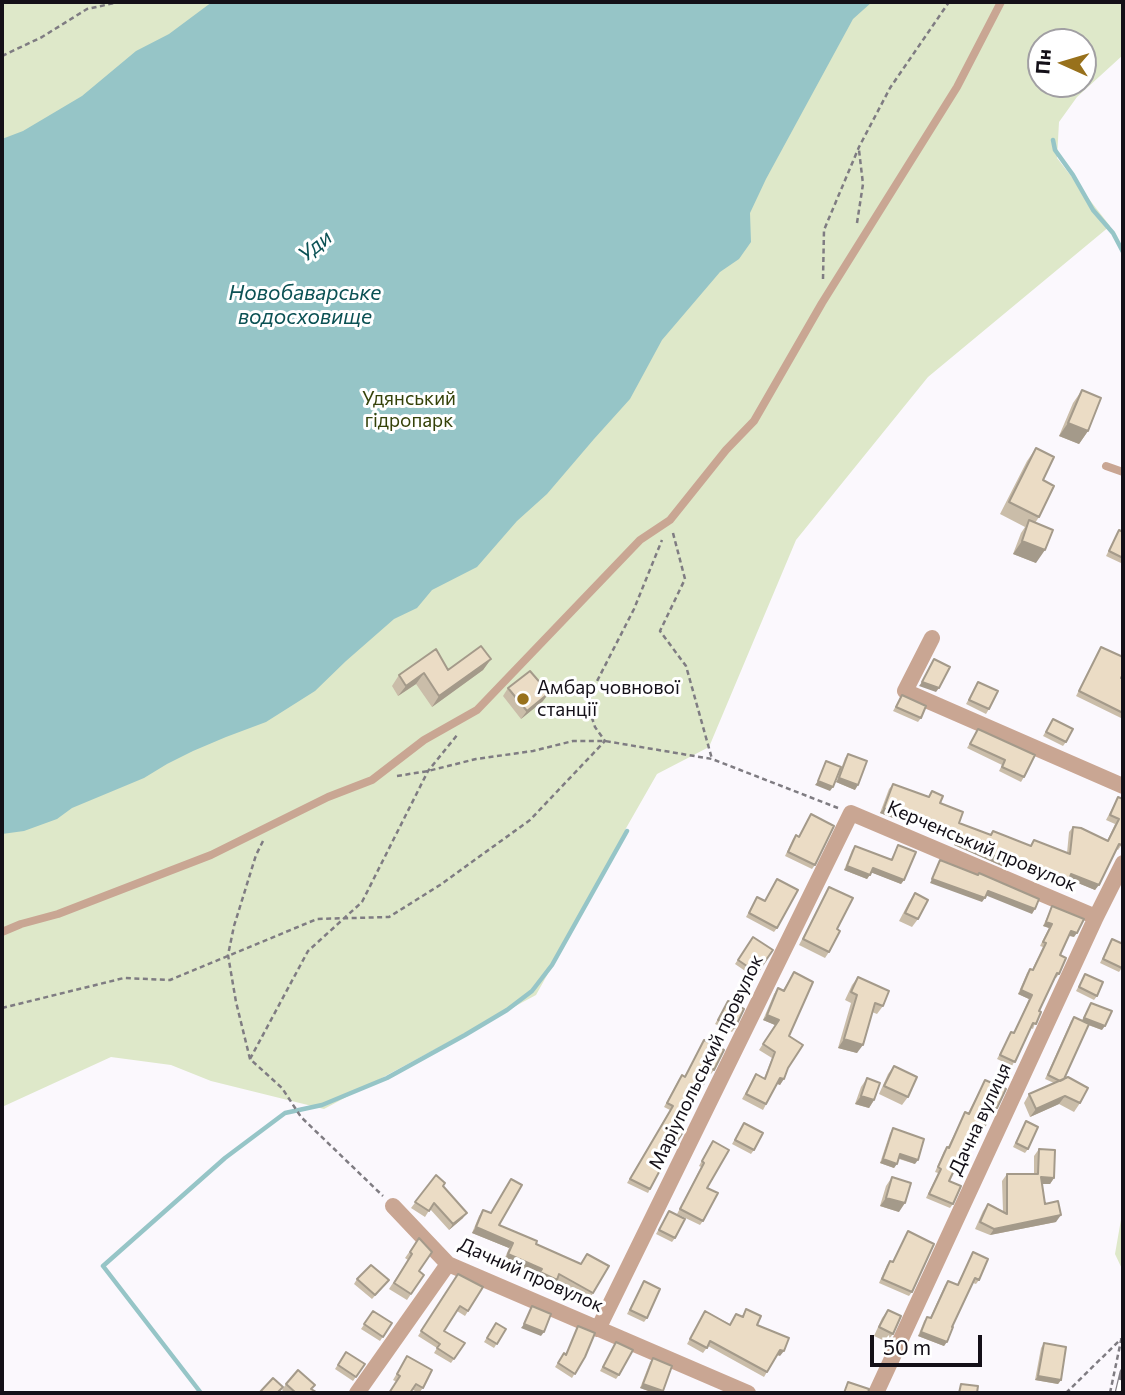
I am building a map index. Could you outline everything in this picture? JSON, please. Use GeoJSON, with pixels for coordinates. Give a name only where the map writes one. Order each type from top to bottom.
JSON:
{"type":"FeatureCollection","features":[{"type":"Feature","properties":{"kind":"street"},"geometry":{"type":"LineString","coordinates":[[932,638],[905,691],[1123,786]]}},
{"type":"Feature","properties":{"kind":"street","name":"Керченський провулок"},"geometry":{"type":"LineString","coordinates":[[851,813],[1096,917]]}},
{"type":"Feature","properties":{"kind":"street","name":"Маріупольський провулок"},"geometry":{"type":"LineString","coordinates":[[598,1329],[851,813]]}},
{"type":"Feature","properties":{"kind":"street","name":"Дачна вулиця"},"geometry":{"type":"LineString","coordinates":[[877,1393],[1123,863]]}},
{"type":"Feature","properties":{"kind":"street","name":"Дачний провулок"},"geometry":{"type":"LineString","coordinates":[[393,1206],[448,1264],[748,1393]]}},
{"type":"Feature","properties":{"kind":"street"},"geometry":{"type":"LineString","coordinates":[[357,1393],[448,1264]]}},
{"type":"Feature","properties":{"kind":"lane"},"geometry":{"type":"LineString","coordinates":[[2,932],[58,914],[211,855],[328,797],[372,780],[425,740],[477,710],[640,540],[670,520],[726,450],[754,421],[822,303],[957,87],[1001,2]]}},
{"type":"Feature","properties":{"kind":"lane"},"geometry":{"type":"LineString","coordinates":[[1106,466],[1123,472]]}},
{"type":"Feature","properties":{"kind":"path"},"geometry":{"type":"LineString","coordinates":[[2,56],[42,37],[87,9],[119,2]]}},
{"type":"Feature","properties":{"kind":"path"},"geometry":{"type":"LineString","coordinates":[[822,303],[824,230],[859,147],[890,88],[949,2]]}},
{"type":"Feature","properties":{"kind":"path"},"geometry":{"type":"LineString","coordinates":[[856,228],[863,184],[859,147]]}},
{"type":"Feature","properties":{"kind":"path"},"geometry":{"type":"LineString","coordinates":[[605,741],[591,715],[593,689],[634,609],[670,520]]}},
{"type":"Feature","properties":{"kind":"path"},"geometry":{"type":"LineString","coordinates":[[670,520],[685,579],[660,631],[686,666],[712,760]]}},
{"type":"Feature","properties":{"kind":"path"},"geometry":{"type":"LineString","coordinates":[[250,1059],[308,951],[362,902],[428,771],[461,731]]}},
{"type":"Feature","properties":{"kind":"path"},"geometry":{"type":"LineString","coordinates":[[372,780],[428,771],[476,759],[533,751],[573,741],[605,741],[712,760],[851,813]]}},
{"type":"Feature","properties":{"kind":"path"},"geometry":{"type":"LineString","coordinates":[[2,1008],[124,978],[170,980],[317,919],[389,918],[530,820],[605,741]]}},
{"type":"Feature","properties":{"kind":"path"},"geometry":{"type":"LineString","coordinates":[[272,824],[256,855],[234,926],[229,956],[236,1002],[250,1059],[282,1088],[301,1117],[393,1206]]}},
{"type":"Feature","properties":{"kind":"path"},"geometry":{"type":"LineString","coordinates":[[1110,1393],[1123,1331]]}},
{"type":"Feature","properties":{"kind":"path"},"geometry":{"type":"LineString","coordinates":[[1066,1393],[1121,1339]]}},
{"type":"Feature","properties":{"kind":"green space","name":"Удянський гідропарк"},"geometry":{"type":"Polygon","coordinates":[[[2,2],[1123,2],[1123,55],[1097,79],[1097,28],[1027,28],[1027,98],[1076,98],[1059,122],[1057,158],[1110,226],[928,377],[796,540],[709,747],[657,774],[536,995],[324,1109],[211,1081],[171,1065],[111,1057],[2,1107],[2,2]]]}},
{"type":"Feature","properties":{"kind":"green space"},"geometry":{"type":"Polygon","coordinates":[[[1123,1208],[1123,1271],[1115,1254],[1123,1208]]]}},
{"type":"Feature","properties":{"kind":"water","name":"Новобаварське водосховище"},"geometry":{"type":"Polygon","coordinates":[[[212,2],[872,2],[853,19],[766,179],[750,213],[751,242],[739,259],[720,272],[662,340],[630,399],[547,494],[517,521],[477,567],[432,590],[417,608],[394,619],[315,691],[266,722],[193,751],[144,778],[72,808],[57,819],[24,831],[2,834],[2,139],[23,131],[82,96],[136,51],[169,34],[212,2]]]}},
{"type":"Feature","properties":{"kind":"building"},"geometry":{"type":"Polygon","coordinates":[[[1082,390],[1101,398],[1088,431],[1068,423],[1082,390]]]}},
{"type":"Feature","properties":{"kind":"building"},"geometry":{"type":"Polygon","coordinates":[[[1036,448],[1054,457],[1043,480],[1054,486],[1039,517],[1009,502],[1036,448]]]}},
{"type":"Feature","properties":{"kind":"building"},"geometry":{"type":"Polygon","coordinates":[[[1029,520],[1053,530],[1045,550],[1022,541],[1029,520]]]}},
{"type":"Feature","properties":{"kind":"building"},"geometry":{"type":"Polygon","coordinates":[[[1119,530],[1123,532],[1123,558],[1109,551],[1119,530]]]}},
{"type":"Feature","properties":{"kind":"building"},"geometry":{"type":"Polygon","coordinates":[[[481,646],[491,659],[439,696],[424,673],[406,686],[399,675],[436,649],[448,670],[481,646]]]}},
{"type":"Feature","properties":{"kind":"building"},"geometry":{"type":"Polygon","coordinates":[[[1101,647],[1123,657],[1123,713],[1079,691],[1101,647]]]}},
{"type":"Feature","properties":{"kind":"building"},"geometry":{"type":"Polygon","coordinates":[[[934,659],[950,667],[939,688],[922,682],[934,659]]]}},
{"type":"Feature","properties":{"kind":"building"},"geometry":{"type":"Polygon","coordinates":[[[530,671],[549,693],[527,711],[508,688],[530,671]]]}},
{"type":"Feature","properties":{"kind":"building"},"geometry":{"type":"Polygon","coordinates":[[[978,682],[998,691],[989,709],[969,700],[978,682]]]}},
{"type":"Feature","properties":{"kind":"building"},"geometry":{"type":"Polygon","coordinates":[[[902,695],[926,706],[921,718],[896,707],[902,695]]]}},
{"type":"Feature","properties":{"kind":"building"},"geometry":{"type":"Polygon","coordinates":[[[1053,719],[1073,729],[1066,742],[1046,732],[1053,719]]]}},
{"type":"Feature","properties":{"kind":"building"},"geometry":{"type":"Polygon","coordinates":[[[978,729],[1035,755],[1024,777],[1002,767],[1005,760],[970,744],[978,729]]]}},
{"type":"Feature","properties":{"kind":"building"},"geometry":{"type":"Polygon","coordinates":[[[848,754],[867,761],[858,785],[839,778],[848,754]]]}},
{"type":"Feature","properties":{"kind":"building"},"geometry":{"type":"Polygon","coordinates":[[[826,761],[841,767],[833,787],[818,781],[826,761]]]}},
{"type":"Feature","properties":{"kind":"building"},"geometry":{"type":"Polygon","coordinates":[[[893,784],[929,797],[932,791],[943,796],[940,803],[963,812],[959,823],[991,835],[993,831],[1031,846],[1034,840],[1070,854],[1073,827],[1108,841],[1119,819],[1110,815],[1118,797],[1123,799],[1123,843],[1119,844],[1099,885],[1071,874],[1069,879],[1010,856],[1008,862],[957,840],[959,835],[906,812],[904,816],[884,808],[893,784]]]}},
{"type":"Feature","properties":{"kind":"building"},"geometry":{"type":"Polygon","coordinates":[[[811,814],[834,826],[815,865],[788,852],[811,814]]]}},
{"type":"Feature","properties":{"kind":"building"},"geometry":{"type":"Polygon","coordinates":[[[898,845],[916,852],[904,880],[873,868],[870,875],[847,866],[855,846],[892,860],[898,845]]]}},
{"type":"Feature","properties":{"kind":"building"},"geometry":{"type":"Polygon","coordinates":[[[940,860],[978,875],[979,873],[1039,899],[1035,909],[988,891],[985,898],[932,879],[940,860]]]}},
{"type":"Feature","properties":{"kind":"building"},"geometry":{"type":"Polygon","coordinates":[[[777,879],[798,890],[777,928],[749,913],[757,897],[765,901],[777,879]]]}},
{"type":"Feature","properties":{"kind":"building"},"geometry":{"type":"Polygon","coordinates":[[[829,887],[853,898],[829,952],[803,939],[829,887]]]}},
{"type":"Feature","properties":{"kind":"building"},"geometry":{"type":"Polygon","coordinates":[[[915,893],[928,900],[918,919],[905,913],[915,893]]]}},
{"type":"Feature","properties":{"kind":"building"},"geometry":{"type":"Polygon","coordinates":[[[1052,906],[1084,919],[1077,933],[1071,931],[1060,955],[1066,958],[1039,1011],[1041,1012],[1036,1024],[1033,1023],[1015,1062],[1000,1055],[1032,995],[1021,990],[1046,943],[1043,942],[1052,924],[1046,922],[1052,906]]]}},
{"type":"Feature","properties":{"kind":"building"},"geometry":{"type":"Polygon","coordinates":[[[753,937],[773,950],[757,973],[738,960],[753,937]]]}},
{"type":"Feature","properties":{"kind":"building"},"geometry":{"type":"Polygon","coordinates":[[[1112,939],[1123,944],[1122,968],[1103,959],[1112,939]]]}},
{"type":"Feature","properties":{"kind":"building"},"geometry":{"type":"Polygon","coordinates":[[[794,972],[813,982],[789,1036],[803,1045],[766,1104],[746,1094],[756,1074],[765,1079],[775,1052],[763,1044],[779,1020],[767,1015],[778,988],[784,991],[794,972]]]}},
{"type":"Feature","properties":{"kind":"building"},"geometry":{"type":"Polygon","coordinates":[[[1085,974],[1103,982],[1097,996],[1079,987],[1085,974]]]}},
{"type":"Feature","properties":{"kind":"building"},"geometry":{"type":"Polygon","coordinates":[[[858,977],[889,991],[883,1006],[875,1003],[863,1045],[844,1039],[857,995],[851,992],[858,977]]]}},
{"type":"Feature","properties":{"kind":"building"},"geometry":{"type":"Polygon","coordinates":[[[728,1001],[744,1009],[735,1028],[718,1020],[728,1001]]]}},
{"type":"Feature","properties":{"kind":"building"},"geometry":{"type":"Polygon","coordinates":[[[1091,1003],[1112,1011],[1105,1026],[1084,1018],[1091,1003]]]}},
{"type":"Feature","properties":{"kind":"building"},"geometry":{"type":"Polygon","coordinates":[[[1074,1017],[1089,1024],[1064,1079],[1060,1081],[1048,1075],[1074,1017]]]}},
{"type":"Feature","properties":{"kind":"building"},"geometry":{"type":"Polygon","coordinates":[[[704,1040],[724,1050],[679,1129],[683,1132],[650,1189],[630,1179],[673,1106],[667,1103],[682,1075],[685,1077],[704,1040]]]}},
{"type":"Feature","properties":{"kind":"building"},"geometry":{"type":"Polygon","coordinates":[[[894,1066],[917,1077],[908,1097],[884,1086],[894,1066]]]}},
{"type":"Feature","properties":{"kind":"building"},"geometry":{"type":"Polygon","coordinates":[[[1068,1077],[1088,1088],[1080,1103],[1065,1096],[1036,1109],[1029,1094],[1068,1077]]]}},
{"type":"Feature","properties":{"kind":"building"},"geometry":{"type":"Polygon","coordinates":[[[867,1078],[880,1083],[874,1100],[861,1096],[867,1078]]]}},
{"type":"Feature","properties":{"kind":"building"},"geometry":{"type":"Polygon","coordinates":[[[985,1080],[1006,1089],[997,1108],[994,1106],[977,1143],[969,1139],[949,1181],[961,1186],[953,1204],[929,1194],[941,1169],[938,1167],[947,1147],[949,1148],[965,1112],[969,1114],[985,1080]]]}},
{"type":"Feature","properties":{"kind":"building"},"geometry":{"type":"Polygon","coordinates":[[[1026,1121],[1038,1127],[1028,1149],[1016,1143],[1026,1121]]]}},
{"type":"Feature","properties":{"kind":"building"},"geometry":{"type":"Polygon","coordinates":[[[744,1123],[763,1133],[754,1150],[735,1140],[744,1123]]]}},
{"type":"Feature","properties":{"kind":"building"},"geometry":{"type":"Polygon","coordinates":[[[893,1128],[924,1139],[918,1160],[900,1154],[897,1164],[883,1159],[893,1128]]]}},
{"type":"Feature","properties":{"kind":"building"},"geometry":{"type":"Polygon","coordinates":[[[713,1141],[729,1150],[707,1188],[718,1193],[703,1221],[680,1209],[713,1141]]]}},
{"type":"Feature","properties":{"kind":"building"},"geometry":{"type":"Polygon","coordinates":[[[1039,1149],[1055,1150],[1054,1178],[1041,1177],[1045,1204],[1058,1201],[1061,1215],[994,1229],[980,1222],[988,1204],[1007,1214],[1007,1174],[1038,1174],[1039,1149]]]}},
{"type":"Feature","properties":{"kind":"building"},"geometry":{"type":"Polygon","coordinates":[[[436,1175],[467,1213],[453,1224],[434,1203],[429,1211],[415,1202],[436,1175]]]}},
{"type":"Feature","properties":{"kind":"building"},"geometry":{"type":"Polygon","coordinates":[[[892,1177],[911,1183],[905,1203],[886,1198],[892,1177]]]}},
{"type":"Feature","properties":{"kind":"building"},"geometry":{"type":"Polygon","coordinates":[[[511,1179],[522,1185],[499,1225],[581,1264],[587,1254],[609,1266],[593,1293],[559,1274],[557,1280],[540,1272],[542,1269],[508,1254],[513,1243],[476,1227],[483,1210],[491,1213],[511,1179]]]}},
{"type":"Feature","properties":{"kind":"building"},"geometry":{"type":"Polygon","coordinates":[[[669,1211],[685,1219],[675,1238],[659,1230],[669,1211]]]}},
{"type":"Feature","properties":{"kind":"building"},"geometry":{"type":"Polygon","coordinates":[[[908,1231],[934,1244],[912,1292],[882,1279],[908,1231]]]}},
{"type":"Feature","properties":{"kind":"building"},"geometry":{"type":"Polygon","coordinates":[[[419,1238],[432,1252],[419,1271],[424,1275],[411,1294],[394,1283],[419,1238]]]}},
{"type":"Feature","properties":{"kind":"building"},"geometry":{"type":"Polygon","coordinates":[[[973,1252],[988,1259],[979,1280],[975,1278],[947,1342],[921,1332],[927,1317],[931,1318],[948,1281],[958,1285],[973,1252]]]}},
{"type":"Feature","properties":{"kind":"building"},"geometry":{"type":"Polygon","coordinates":[[[371,1265],[389,1280],[375,1295],[357,1279],[371,1265]]]}},
{"type":"Feature","properties":{"kind":"building"},"geometry":{"type":"Polygon","coordinates":[[[458,1274],[483,1287],[468,1311],[460,1306],[444,1331],[465,1343],[454,1359],[437,1348],[440,1344],[421,1331],[458,1274]]]}},
{"type":"Feature","properties":{"kind":"building"},"geometry":{"type":"Polygon","coordinates":[[[644,1281],[660,1289],[647,1318],[630,1310],[644,1281]]]}},
{"type":"Feature","properties":{"kind":"building"},"geometry":{"type":"Polygon","coordinates":[[[532,1306],[551,1314],[544,1332],[524,1324],[532,1306]]]}},
{"type":"Feature","properties":{"kind":"building"},"geometry":{"type":"Polygon","coordinates":[[[746,1309],[761,1316],[757,1325],[789,1338],[784,1351],[780,1350],[767,1372],[710,1341],[707,1348],[690,1339],[705,1311],[730,1325],[736,1314],[743,1317],[746,1309]]]}},
{"type":"Feature","properties":{"kind":"building"},"geometry":{"type":"Polygon","coordinates":[[[888,1310],[901,1316],[893,1334],[879,1327],[888,1310]]]}},
{"type":"Feature","properties":{"kind":"building"},"geometry":{"type":"Polygon","coordinates":[[[373,1311],[392,1323],[383,1337],[364,1324],[373,1311]]]}},
{"type":"Feature","properties":{"kind":"building"},"geometry":{"type":"Polygon","coordinates":[[[496,1323],[506,1329],[497,1344],[487,1338],[496,1323]]]}},
{"type":"Feature","properties":{"kind":"building"},"geometry":{"type":"Polygon","coordinates":[[[578,1326],[595,1333],[575,1374],[558,1363],[564,1353],[566,1355],[578,1326]]]}},
{"type":"Feature","properties":{"kind":"building"},"geometry":{"type":"Polygon","coordinates":[[[616,1342],[633,1350],[619,1375],[603,1367],[616,1342]]]}},
{"type":"Feature","properties":{"kind":"building"},"geometry":{"type":"Polygon","coordinates":[[[1044,1343],[1066,1347],[1061,1380],[1038,1376],[1044,1343]]]}},
{"type":"Feature","properties":{"kind":"building"},"geometry":{"type":"Polygon","coordinates":[[[346,1352],[365,1364],[356,1377],[338,1365],[346,1352]]]}},
{"type":"Feature","properties":{"kind":"building"},"geometry":{"type":"Polygon","coordinates":[[[407,1356],[432,1370],[423,1388],[416,1384],[410,1393],[389,1393],[400,1376],[397,1374],[407,1356]]]}},
{"type":"Feature","properties":{"kind":"building"},"geometry":{"type":"Polygon","coordinates":[[[653,1358],[672,1366],[663,1391],[643,1384],[653,1358]]]}},
{"type":"Feature","properties":{"kind":"building"},"geometry":{"type":"Polygon","coordinates":[[[298,1370],[315,1385],[311,1389],[318,1393],[296,1393],[286,1384],[298,1370]]]}},
{"type":"Feature","properties":{"kind":"building"},"geometry":{"type":"Polygon","coordinates":[[[273,1378],[283,1387],[277,1393],[260,1392],[273,1378]]]}},
{"type":"Feature","properties":{"kind":"building"},"geometry":{"type":"Polygon","coordinates":[[[848,1382],[869,1389],[868,1393],[844,1393],[848,1382]]]}},
{"type":"Feature","properties":{"kind":"building"},"geometry":{"type":"Polygon","coordinates":[[[961,1384],[978,1386],[977,1393],[959,1393],[961,1384]]]}},
{"type":"Feature","properties":{"kind":"waterway"},"geometry":{"type":"LineString","coordinates":[[1053,140],[1055,150],[1093,210],[1113,233],[1123,252]]}},
{"type":"Feature","properties":{"kind":"waterway"},"geometry":{"type":"LineString","coordinates":[[201,1393],[103,1266],[225,1158],[285,1113],[322,1105],[387,1078],[507,1010],[532,991],[552,965],[627,831]]}},
{"type":"Feature","properties":{"kind":"railway"},"geometry":{"type":"LineString","coordinates":[[1118,1393],[1123,1372]]}},
{"type":"Feature","properties":{"kind":"place","name":"Амбар човнової станції"},"geometry":{"type":"Point","coordinates":[523,699]}},
{"type":"Feature","properties":{"kind":"water label","name":"Уди"},"geometry":{"type":"Point","coordinates":[315,246]}}]}
